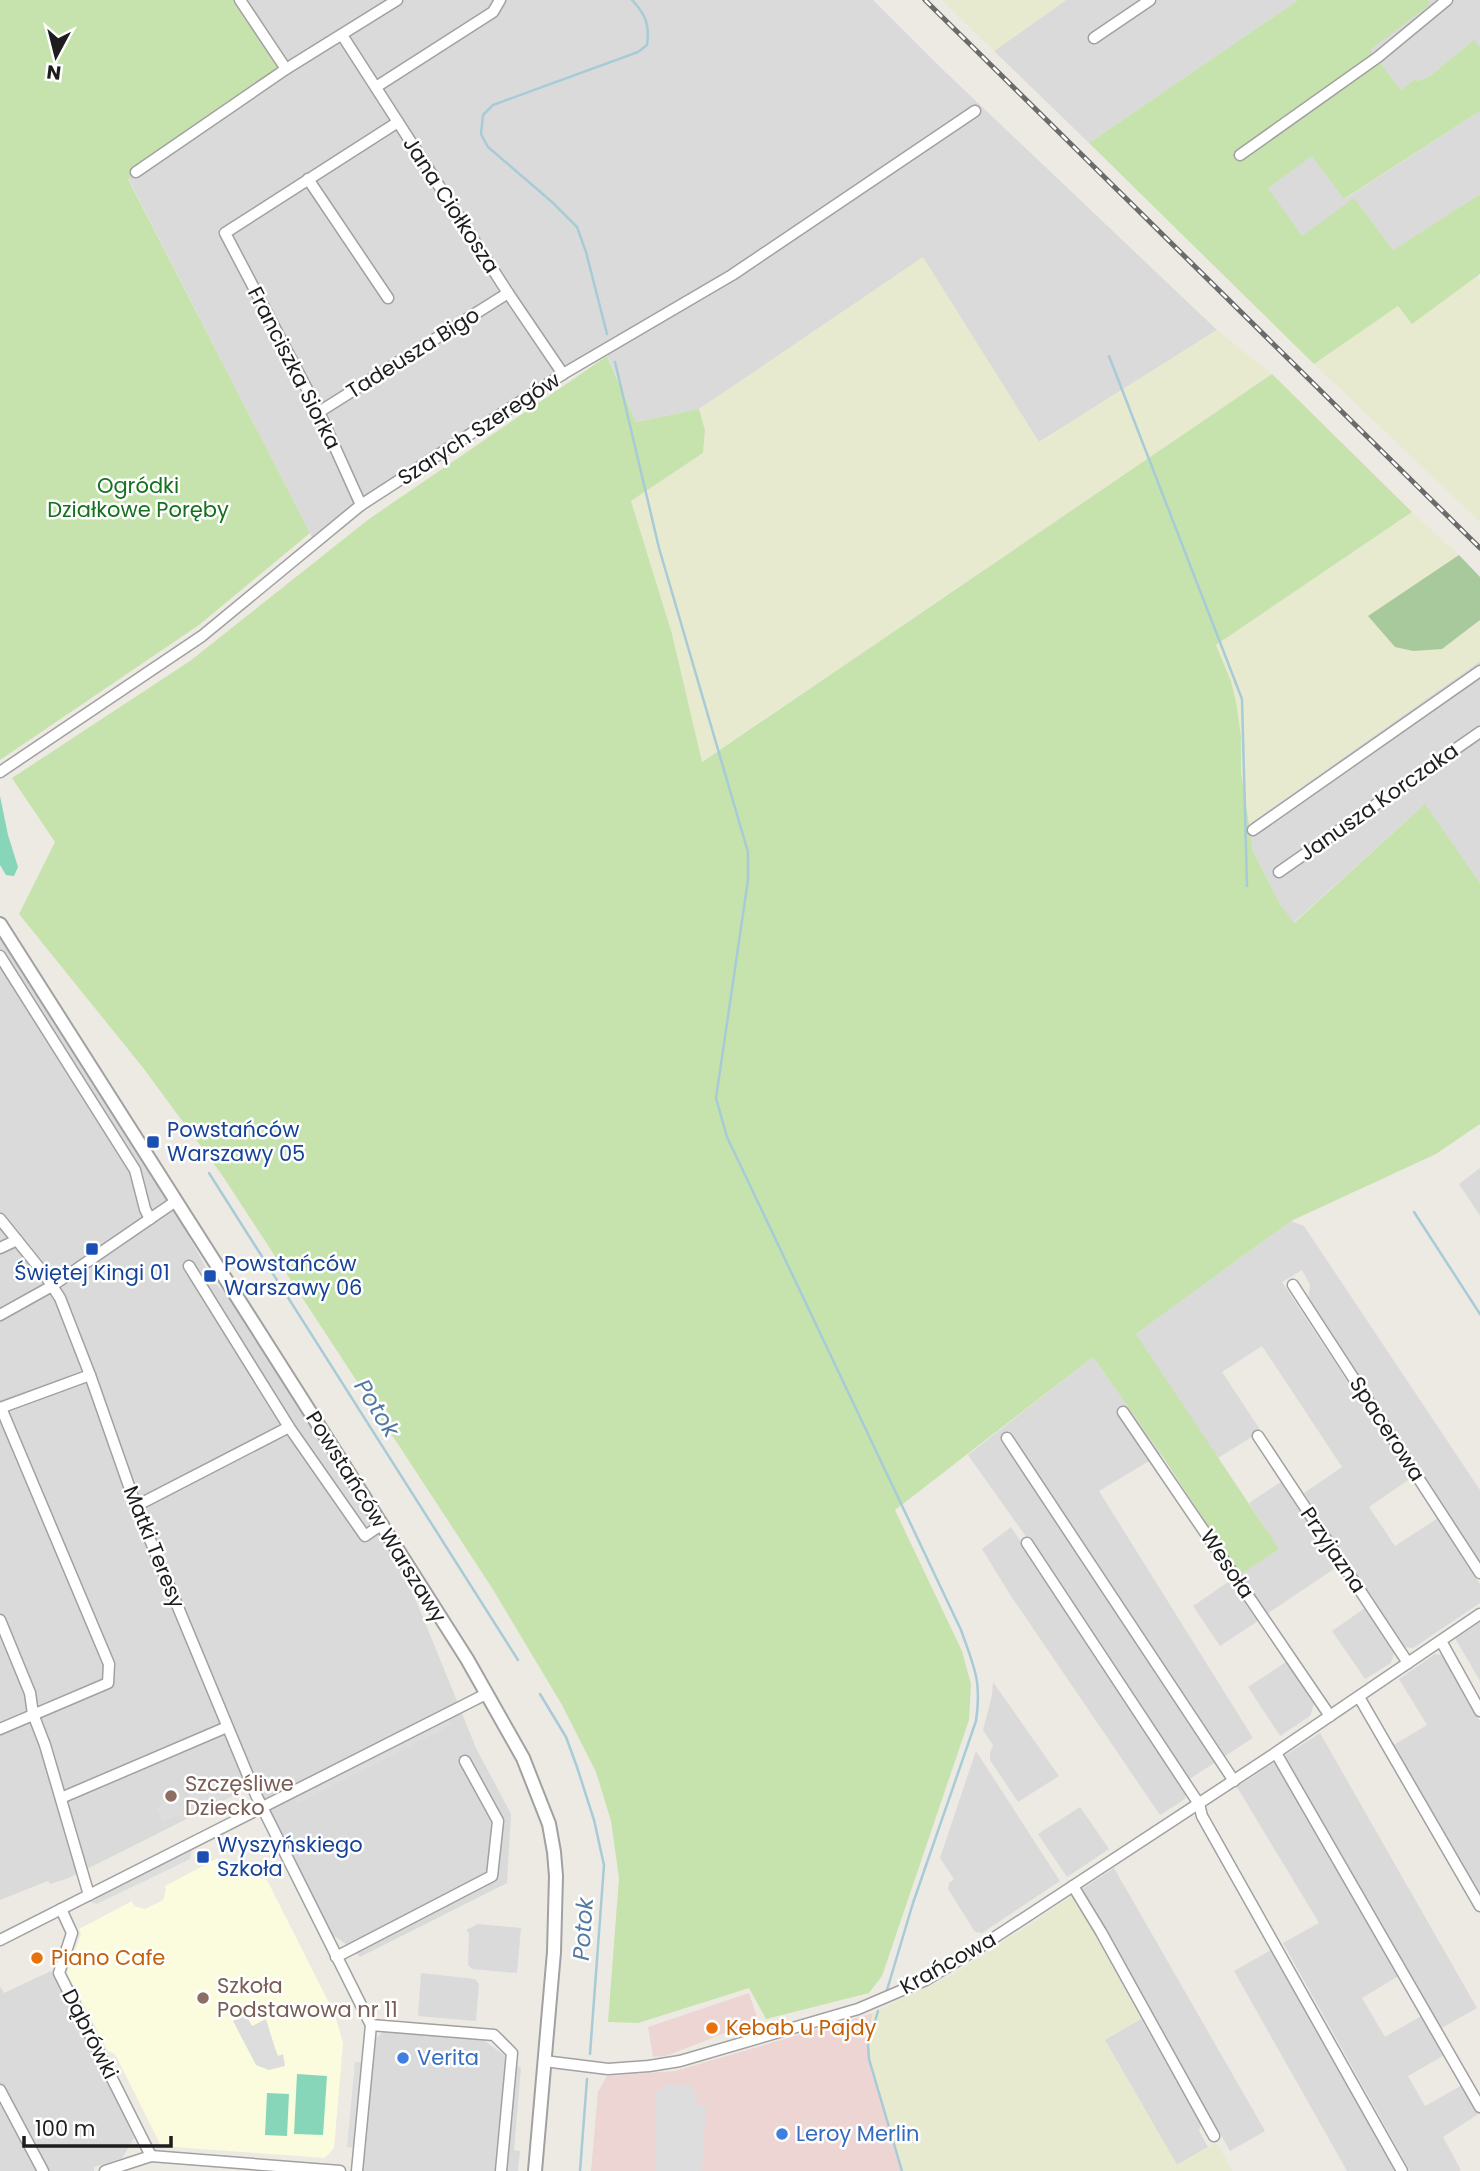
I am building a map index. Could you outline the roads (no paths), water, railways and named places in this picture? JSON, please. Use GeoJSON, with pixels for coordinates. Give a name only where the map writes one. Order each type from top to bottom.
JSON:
{"type":"FeatureCollection","features":[{"type":"Feature","properties":{"kind":"street"},"geometry":{"type":"LineString","coordinates":[[240,0],[286,68]]}},
{"type":"Feature","properties":{"kind":"street"},"geometry":{"type":"LineString","coordinates":[[136,172],[286,68],[397,0]]}},
{"type":"Feature","properties":{"kind":"street"},"geometry":{"type":"LineString","coordinates":[[1094,38],[1150,0]]}},
{"type":"Feature","properties":{"kind":"street"},"geometry":{"type":"LineString","coordinates":[[1240,155],[1378,57],[1447,0]]}},
{"type":"Feature","properties":{"kind":"street"},"geometry":{"type":"LineString","coordinates":[[376,86],[493,12],[500,1]]}},
{"type":"Feature","properties":{"kind":"street","name":"Jana Ciołkosza"},"geometry":{"type":"LineString","coordinates":[[342,35],[563,374]]}},
{"type":"Feature","properties":{"kind":"street","name":"Szarych Szeregów"},"geometry":{"type":"LineString","coordinates":[[0,772],[202,636],[361,505],[563,374],[732,275],[975,111]]}},
{"type":"Feature","properties":{"kind":"street"},"geometry":{"type":"LineString","coordinates":[[388,298],[308,179],[398,121]]}},
{"type":"Feature","properties":{"kind":"street","name":"Franciszka Siorka"},"geometry":{"type":"LineString","coordinates":[[308,179],[225,233],[319,412],[361,505]]}},
{"type":"Feature","properties":{"kind":"street","name":"Tadeusza Bigo"},"geometry":{"type":"LineString","coordinates":[[319,412],[508,293]]}},
{"type":"Feature","properties":{"kind":"street"},"geometry":{"type":"LineString","coordinates":[[1253,830],[1480,671]]}},
{"type":"Feature","properties":{"kind":"street","name":"Janusza Korczaka"},"geometry":{"type":"LineString","coordinates":[[1279,872],[1480,732]]}},
{"type":"Feature","properties":{"kind":"street","name":"Powstańców Warszawy"},"geometry":{"type":"LineString","coordinates":[[0,925],[467,1659],[523,1758],[549,1824],[554,1852],[555,1925],[535,2171]]}},
{"type":"Feature","properties":{"kind":"street"},"geometry":{"type":"LineString","coordinates":[[0,957],[135,1170],[150,1219]]}},
{"type":"Feature","properties":{"kind":"street"},"geometry":{"type":"LineString","coordinates":[[0,1315],[52,1286],[176,1201]]}},
{"type":"Feature","properties":{"kind":"street","name":"Matki Teresy"},"geometry":{"type":"LineString","coordinates":[[0,1219],[60,1298],[136,1506],[261,1807],[370,2025]]}},
{"type":"Feature","properties":{"kind":"street"},"geometry":{"type":"LineString","coordinates":[[0,1248],[17,1240]]}},
{"type":"Feature","properties":{"kind":"street"},"geometry":{"type":"LineString","coordinates":[[189,1266],[289,1427],[365,1536],[381,1525]]}},
{"type":"Feature","properties":{"kind":"street","name":"Spacerowa"},"geometry":{"type":"LineString","coordinates":[[1293,1285],[1480,1573]]}},
{"type":"Feature","properties":{"kind":"street"},"geometry":{"type":"LineString","coordinates":[[0,1729],[108,1683],[109,1664],[1,1408],[90,1374]]}},
{"type":"Feature","properties":{"kind":"street","name":"Wesoła"},"geometry":{"type":"LineString","coordinates":[[1123,1412],[1330,1716]]}},
{"type":"Feature","properties":{"kind":"street"},"geometry":{"type":"LineString","coordinates":[[136,1506],[289,1427]]}},
{"type":"Feature","properties":{"kind":"street","name":"Przyjazna"},"geometry":{"type":"LineString","coordinates":[[1258,1436],[1408,1663]]}},
{"type":"Feature","properties":{"kind":"street"},"geometry":{"type":"LineString","coordinates":[[1007,1437],[1234,1781]]}},
{"type":"Feature","properties":{"kind":"street"},"geometry":{"type":"LineString","coordinates":[[1027,1543],[1199,1804],[1202,1816],[1402,2171]]}},
{"type":"Feature","properties":{"kind":"street","name":"Krańcowa"},"geometry":{"type":"LineString","coordinates":[[544,2061],[608,2069],[649,2066],[715,2052],[858,2009],[926,1980],[1234,1781],[1480,1614]]}},
{"type":"Feature","properties":{"kind":"street"},"geometry":{"type":"LineString","coordinates":[[0,1620],[30,1693],[33,1714],[89,1895]]}},
{"type":"Feature","properties":{"kind":"street"},"geometry":{"type":"LineString","coordinates":[[1441,1641],[1480,1711]]}},
{"type":"Feature","properties":{"kind":"street"},"geometry":{"type":"LineString","coordinates":[[0,1940],[486,1694]]}},
{"type":"Feature","properties":{"kind":"street"},"geometry":{"type":"LineString","coordinates":[[1359,1697],[1480,1906]]}},
{"type":"Feature","properties":{"kind":"street"},"geometry":{"type":"LineString","coordinates":[[61,1798],[227,1727]]}},
{"type":"Feature","properties":{"kind":"street"},"geometry":{"type":"LineString","coordinates":[[1276,1753],[1480,2107]]}},
{"type":"Feature","properties":{"kind":"street"},"geometry":{"type":"LineString","coordinates":[[336,1957],[492,1876],[498,1821],[465,1761]]}},
{"type":"Feature","properties":{"kind":"street"},"geometry":{"type":"LineString","coordinates":[[1073,1886],[1214,2136]]}},
{"type":"Feature","properties":{"kind":"street","name":"Dąbrówki"},"geometry":{"type":"LineString","coordinates":[[61,1909],[72,1933],[59,1973],[151,2156]]}},
{"type":"Feature","properties":{"kind":"street"},"geometry":{"type":"LineString","coordinates":[[356,2171],[370,2025],[494,2035],[512,2053],[501,2171]]}},
{"type":"Feature","properties":{"kind":"street"},"geometry":{"type":"LineString","coordinates":[[0,2090],[43,2171]]}},
{"type":"Feature","properties":{"kind":"street"},"geometry":{"type":"LineString","coordinates":[[105,2171],[151,2156],[340,2171]]}},
{"type":"Feature","properties":{"kind":"waterway"},"geometry":{"type":"LineString","coordinates":[[607,334],[577,227],[488,147],[481,134],[483,115],[493,105],[638,52],[647,45],[646,21],[632,0]]}},
{"type":"Feature","properties":{"kind":"waterway"},"geometry":{"type":"LineString","coordinates":[[1109,356],[1242,699],[1247,886]]}},
{"type":"Feature","properties":{"kind":"waterway"},"geometry":{"type":"LineString","coordinates":[[615,362],[659,548],[748,852],[748,880],[716,1098],[727,1137],[961,1630],[977,1684],[976,1721],[913,1903],[887,1990]]}},
{"type":"Feature","properties":{"kind":"waterway","name":"Potok"},"geometry":{"type":"LineString","coordinates":[[209,1173],[518,1660]]}},
{"type":"Feature","properties":{"kind":"waterway"},"geometry":{"type":"LineString","coordinates":[[1414,1212],[1480,1314]]}},
{"type":"Feature","properties":{"kind":"waterway","name":"Potok"},"geometry":{"type":"LineString","coordinates":[[540,1694],[566,1737],[594,1820],[604,1865],[590,2054]]}},
{"type":"Feature","properties":{"kind":"waterway"},"geometry":{"type":"LineString","coordinates":[[878,2011],[868,2045],[869,2059],[902,2171]]}},
{"type":"Feature","properties":{"kind":"waterway","name":"Potok"},"geometry":{"type":"LineString","coordinates":[[580,2171],[587,2079]]}},
{"type":"Feature","properties":{"kind":"railway"},"geometry":{"type":"LineString","coordinates":[[925,0],[1480,548]]}},
{"type":"Feature","properties":{"kind":"place","name":"Powstańców Warszawy 05"},"geometry":{"type":"Point","coordinates":[153,1142]}},
{"type":"Feature","properties":{"kind":"place","name":"Świętej Kingi 01"},"geometry":{"type":"Point","coordinates":[92,1249]}},
{"type":"Feature","properties":{"kind":"place","name":"Powstańców Warszawy 06"},"geometry":{"type":"Point","coordinates":[210,1276]}},
{"type":"Feature","properties":{"kind":"place","name":"Szczęśliwe Dziecko"},"geometry":{"type":"Point","coordinates":[171,1796]}},
{"type":"Feature","properties":{"kind":"place","name":"Wyszyńskiego Szkoła"},"geometry":{"type":"Point","coordinates":[203,1857]}},
{"type":"Feature","properties":{"kind":"place","name":"Piano Cafe"},"geometry":{"type":"Point","coordinates":[37,1958]}},
{"type":"Feature","properties":{"kind":"place","name":"Szkoła Podstawowa nr 11"},"geometry":{"type":"Point","coordinates":[203,1998]}},
{"type":"Feature","properties":{"kind":"place","name":"Kebab u Pajdy"},"geometry":{"type":"Point","coordinates":[712,2028]}},
{"type":"Feature","properties":{"kind":"place","name":"Verita"},"geometry":{"type":"Point","coordinates":[403,2058]}},
{"type":"Feature","properties":{"kind":"place","name":"Leroy Merlin"},"geometry":{"type":"Point","coordinates":[782,2134]}},
{"type":"Feature","properties":{"kind":"park label","name":"Ogródki Działkowe Poręby"},"geometry":{"type":"Point","coordinates":[138,498]}}]}
